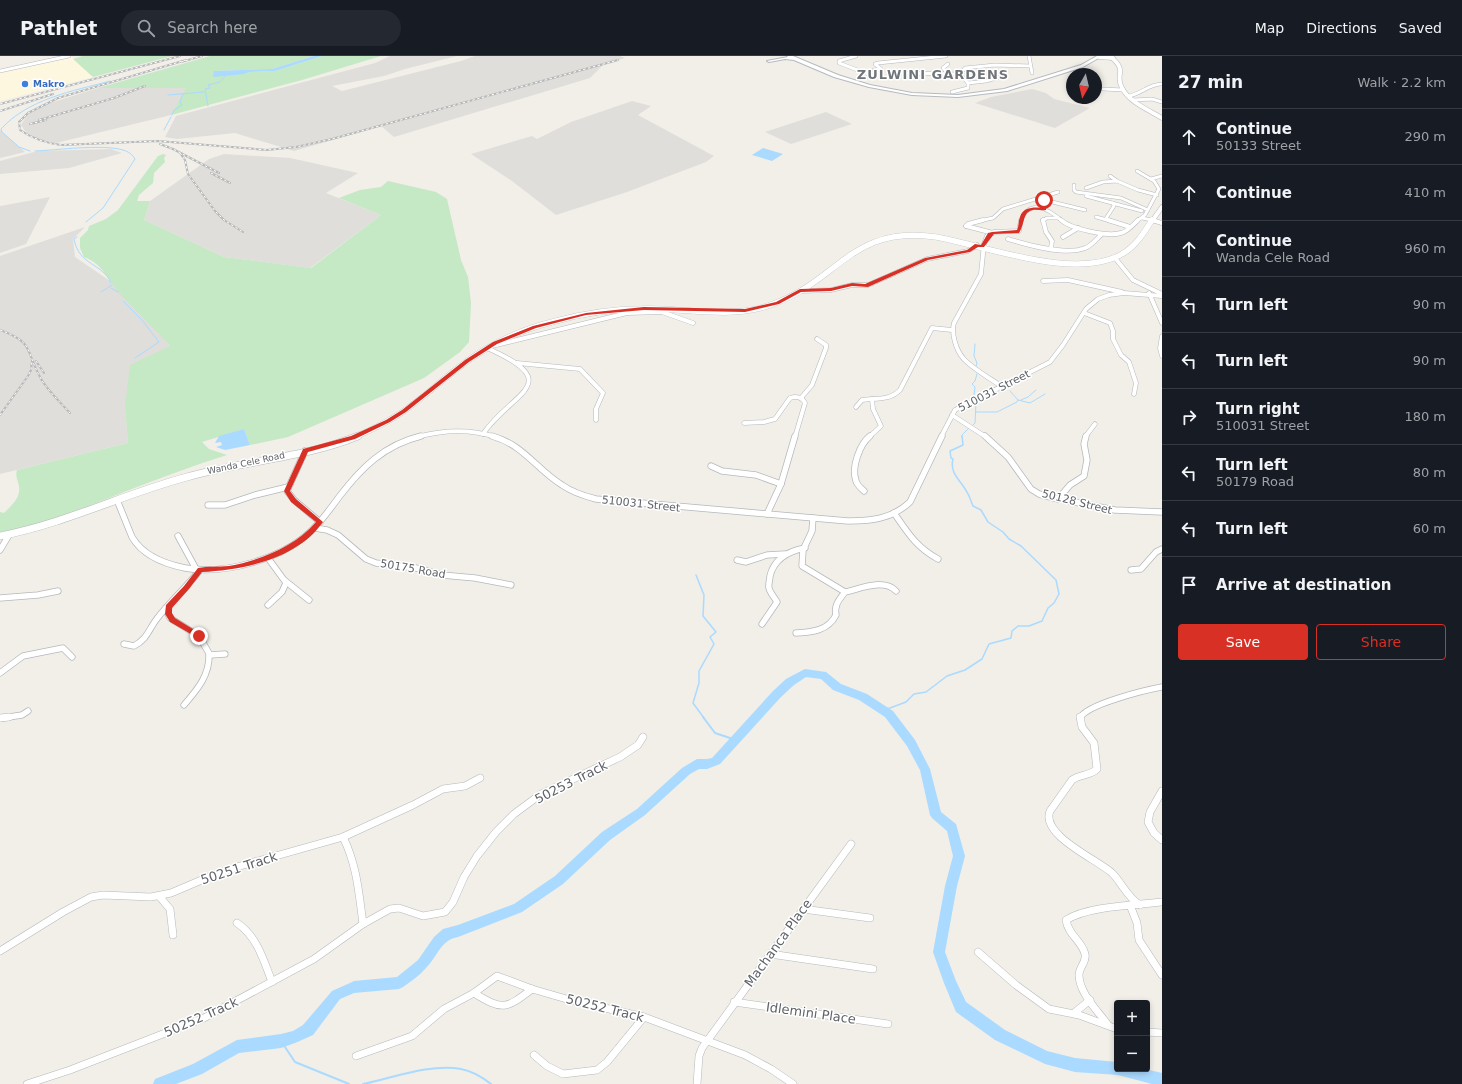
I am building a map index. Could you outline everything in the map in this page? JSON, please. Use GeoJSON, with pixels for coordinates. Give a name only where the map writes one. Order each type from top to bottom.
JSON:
{"type":"FeatureCollection","features":[{"type":"Feature","properties":{"kind":"main road"},"geometry":{"type":"LineString","coordinates":[[789,56],[836,76],[858,83],[892,91],[922,95],[958,96],[979,95],[1021,86],[1082,66],[1100,56]]}},
{"type":"Feature","properties":{"kind":"main road"},"geometry":{"type":"LineString","coordinates":[[793,56],[858,83]]}},
{"type":"Feature","properties":{"kind":"main road"},"geometry":{"type":"LineString","coordinates":[[769,61],[785,58],[798,60]]}},
{"type":"Feature","properties":{"kind":"street"},"geometry":{"type":"LineString","coordinates":[[0,71],[64,56]]}},
{"type":"Feature","properties":{"kind":"street"},"geometry":{"type":"LineString","coordinates":[[0,71],[69,56]]}},
{"type":"Feature","properties":{"kind":"street"},"geometry":{"type":"LineString","coordinates":[[856,56],[840,61],[839,63],[868,74]]}},
{"type":"Feature","properties":{"kind":"street"},"geometry":{"type":"LineString","coordinates":[[874,70],[881,69],[875,64],[878,63],[946,56]]}},
{"type":"Feature","properties":{"kind":"street"},"geometry":{"type":"LineString","coordinates":[[1029,56],[1032,73]]}},
{"type":"Feature","properties":{"kind":"street"},"geometry":{"type":"LineString","coordinates":[[1100,56],[1112,57],[1122,66],[1120,83],[1123,90],[1133,100],[1162,118]]}},
{"type":"Feature","properties":{"kind":"street"},"geometry":{"type":"LineString","coordinates":[[948,64],[944,66],[943,70],[948,74]]}},
{"type":"Feature","properties":{"kind":"street"},"geometry":{"type":"LineString","coordinates":[[960,74],[965,68],[1000,65],[1030,66]]}},
{"type":"Feature","properties":{"kind":"street"},"geometry":{"type":"LineString","coordinates":[[897,73],[960,74],[968,83]]}},
{"type":"Feature","properties":{"kind":"street"},"geometry":{"type":"LineString","coordinates":[[968,83],[986,81],[1000,77]]}},
{"type":"Feature","properties":{"kind":"street"},"geometry":{"type":"LineString","coordinates":[[1128,96],[1138,95],[1162,79]]}},
{"type":"Feature","properties":{"kind":"street"},"geometry":{"type":"LineString","coordinates":[[952,92],[966,89],[968,83]]}},
{"type":"Feature","properties":{"kind":"street"},"geometry":{"type":"LineString","coordinates":[[1154,84],[1162,84]]}},
{"type":"Feature","properties":{"kind":"street"},"geometry":{"type":"LineString","coordinates":[[1103,90],[1123,90]]}},
{"type":"Feature","properties":{"kind":"street"},"geometry":{"type":"LineString","coordinates":[[1133,100],[1152,99],[1162,102]]}},
{"type":"Feature","properties":{"kind":"street"},"geometry":{"type":"LineString","coordinates":[[1058,192],[1043,198],[1003,209],[993,218],[968,224],[966,226],[993,233],[1018,232],[1022,217],[1026,210],[1034,208],[1045,209],[1053,213],[1066,224],[1078,228],[1102,234],[1119,234],[1142,218],[1157,195],[1159,188],[1151,179],[1138,171]]}},
{"type":"Feature","properties":{"kind":"street"},"geometry":{"type":"LineString","coordinates":[[1110,176],[1117,181],[1138,190],[1157,195]]}},
{"type":"Feature","properties":{"kind":"street"},"geometry":{"type":"LineString","coordinates":[[1151,179],[1162,176]]}},
{"type":"Feature","properties":{"kind":"street"},"geometry":{"type":"LineString","coordinates":[[1086,188],[1103,182],[1117,181]]}},
{"type":"Feature","properties":{"kind":"street"},"geometry":{"type":"LineString","coordinates":[[1074,185],[1073,188],[1075,191],[1121,198],[1147,211]]}},
{"type":"Feature","properties":{"kind":"street"},"geometry":{"type":"LineString","coordinates":[[1086,196],[1147,211]]}},
{"type":"Feature","properties":{"kind":"street"},"geometry":{"type":"LineString","coordinates":[[1043,198],[1045,209]]}},
{"type":"Feature","properties":{"kind":"street"},"geometry":{"type":"LineString","coordinates":[[1043,198],[1085,210]]}},
{"type":"Feature","properties":{"kind":"street"},"geometry":{"type":"LineString","coordinates":[[1105,220],[1114,206],[1113,203]]}},
{"type":"Feature","properties":{"kind":"street","name":"Wanda Cele Road"},"geometry":{"type":"LineString","coordinates":[[0,536],[61,521],[117,500],[194,475],[353,438],[388,421],[404,411],[467,361],[488,348],[503,339],[534,327],[586,314],[644,309],[749,310],[777,303],[800,291],[863,247],[886,238],[908,235],[932,236],[1060,263],[1086,264],[1115,258],[1128,250],[1152,220],[1160,213],[1162,207]]}},
{"type":"Feature","properties":{"kind":"street"},"geometry":{"type":"LineString","coordinates":[[1096,217],[1130,227]]}},
{"type":"Feature","properties":{"kind":"street"},"geometry":{"type":"LineString","coordinates":[[1051,248],[1052,241],[1046,232],[1042,221],[1047,218],[1059,218]]}},
{"type":"Feature","properties":{"kind":"street"},"geometry":{"type":"LineString","coordinates":[[1142,218],[1162,223]]}},
{"type":"Feature","properties":{"kind":"street"},"geometry":{"type":"LineString","coordinates":[[1063,237],[1078,228]]}},
{"type":"Feature","properties":{"kind":"street"},"geometry":{"type":"LineString","coordinates":[[800,291],[831,290],[852,285],[866,286],[931,257],[968,251],[980,246],[990,234],[993,233]]}},
{"type":"Feature","properties":{"kind":"street"},"geometry":{"type":"LineString","coordinates":[[1008,239],[1071,251],[1088,247],[1102,234]]}},
{"type":"Feature","properties":{"kind":"street"},"geometry":{"type":"LineString","coordinates":[[980,246],[982,269],[954,323],[952,330],[959,352],[964,361],[1001,386]]}},
{"type":"Feature","properties":{"kind":"street"},"geometry":{"type":"LineString","coordinates":[[1115,258],[1131,278],[1162,295]]}},
{"type":"Feature","properties":{"kind":"street"},"geometry":{"type":"LineString","coordinates":[[1043,281],[1068,280],[1124,293]]}},
{"type":"Feature","properties":{"kind":"street"},"geometry":{"type":"LineString","coordinates":[[1144,286],[1150,294],[1162,323]]}},
{"type":"Feature","properties":{"kind":"street","name":"510031 Street"},"geometry":{"type":"LineString","coordinates":[[117,500],[136,543],[149,554],[170,564],[198,569],[228,568],[268,558],[293,545],[315,528],[364,466],[388,448],[413,438],[433,434],[461,432],[483,434],[509,442],[518,447],[557,482],[591,498],[622,502],[813,518],[854,521],[877,519],[894,513],[905,507],[910,502],[955,410],[1050,362],[1091,303],[1109,295],[1124,293],[1162,295]]}},
{"type":"Feature","properties":{"kind":"street"},"geometry":{"type":"LineString","coordinates":[[488,348],[502,343],[522,340],[551,330],[627,313],[662,312],[693,323]]}},
{"type":"Feature","properties":{"kind":"street"},"geometry":{"type":"LineString","coordinates":[[1084,312],[1110,323],[1113,331],[1113,339],[1120,355],[1129,362],[1136,383],[1134,394]]}},
{"type":"Feature","properties":{"kind":"street"},"geometry":{"type":"LineString","coordinates":[[856,407],[860,401],[885,399],[894,396],[900,390],[910,368],[932,328],[952,330]]}},
{"type":"Feature","properties":{"kind":"street"},"geometry":{"type":"LineString","coordinates":[[1162,336],[1160,348],[1162,356]]}},
{"type":"Feature","properties":{"kind":"street"},"geometry":{"type":"LineString","coordinates":[[744,423],[774,419],[780,414],[790,398],[801,398],[812,385],[826,348],[826,346],[817,339]]}},
{"type":"Feature","properties":{"kind":"street"},"geometry":{"type":"LineString","coordinates":[[483,434],[494,418],[522,394],[529,385],[528,374],[516,363],[488,348]]}},
{"type":"Feature","properties":{"kind":"street"},"geometry":{"type":"LineString","coordinates":[[516,363],[580,369],[603,392],[603,396],[596,409],[596,420]]}},
{"type":"Feature","properties":{"kind":"street"},"geometry":{"type":"LineString","coordinates":[[767,514],[781,484],[804,407],[804,401],[801,398]]}},
{"type":"Feature","properties":{"kind":"street"},"geometry":{"type":"LineString","coordinates":[[864,491],[858,484],[856,478],[858,458],[864,441],[878,431],[881,426],[880,422],[872,411],[872,399]]}},
{"type":"Feature","properties":{"kind":"street","name":"50128 Street"},"geometry":{"type":"LineString","coordinates":[[952,415],[995,443],[1007,456],[1031,488],[1042,494],[1058,499],[1115,511],[1135,513],[1162,512]]}},
{"type":"Feature","properties":{"kind":"street"},"geometry":{"type":"LineString","coordinates":[[1058,499],[1070,485],[1084,476],[1088,458],[1083,444],[1084,436],[1095,424]]}},
{"type":"Feature","properties":{"kind":"street"},"geometry":{"type":"LineString","coordinates":[[305,450],[288,487],[287,493],[320,522]]}},
{"type":"Feature","properties":{"kind":"street"},"geometry":{"type":"LineString","coordinates":[[711,466],[722,471],[756,475],[781,484]]}},
{"type":"Feature","properties":{"kind":"street"},"geometry":{"type":"LineString","coordinates":[[208,505],[218,507],[224,506],[249,496],[288,487]]}},
{"type":"Feature","properties":{"kind":"street"},"geometry":{"type":"LineString","coordinates":[[894,513],[916,544],[925,552],[938,559]]}},
{"type":"Feature","properties":{"kind":"street"},"geometry":{"type":"LineString","coordinates":[[813,518],[812,534],[804,548],[801,564],[803,568],[845,592]]}},
{"type":"Feature","properties":{"kind":"street","name":"50175 Road"},"geometry":{"type":"LineString","coordinates":[[315,528],[338,534],[366,558],[381,564],[416,568],[442,575],[460,576],[511,585]]}},
{"type":"Feature","properties":{"kind":"street"},"geometry":{"type":"LineString","coordinates":[[0,549],[9,535]]}},
{"type":"Feature","properties":{"kind":"street"},"geometry":{"type":"LineString","coordinates":[[124,644],[130,646],[141,643],[156,620],[186,588],[198,569],[178,536]]}},
{"type":"Feature","properties":{"kind":"street"},"geometry":{"type":"LineString","coordinates":[[737,560],[748,561],[767,554],[785,554],[804,548]]}},
{"type":"Feature","properties":{"kind":"street"},"geometry":{"type":"LineString","coordinates":[[1131,570],[1141,570],[1156,552],[1162,549]]}},
{"type":"Feature","properties":{"kind":"street"},"geometry":{"type":"LineString","coordinates":[[762,624],[776,602],[769,588],[772,572],[776,563],[785,554]]}},
{"type":"Feature","properties":{"kind":"street"},"geometry":{"type":"LineString","coordinates":[[268,558],[286,583],[309,600]]}},
{"type":"Feature","properties":{"kind":"street"},"geometry":{"type":"LineString","coordinates":[[268,605],[282,592],[286,583]]}},
{"type":"Feature","properties":{"kind":"street"},"geometry":{"type":"LineString","coordinates":[[796,633],[820,630],[831,623],[836,616],[834,609],[835,604],[845,592],[884,584],[891,586],[896,591]]}},
{"type":"Feature","properties":{"kind":"street"},"geometry":{"type":"LineString","coordinates":[[0,598],[38,595],[58,591]]}},
{"type":"Feature","properties":{"kind":"street"},"geometry":{"type":"LineString","coordinates":[[169,607],[168,614],[170,618],[199,636],[209,654],[210,662],[207,673],[184,705]]}},
{"type":"Feature","properties":{"kind":"street"},"geometry":{"type":"LineString","coordinates":[[0,673],[18,659],[28,654],[63,648],[72,657]]}},
{"type":"Feature","properties":{"kind":"street"},"geometry":{"type":"LineString","coordinates":[[209,654],[212,656],[225,654]]}},
{"type":"Feature","properties":{"kind":"street"},"geometry":{"type":"LineString","coordinates":[[1140,905],[1128,896],[1111,872],[1060,837],[1052,825],[1049,814],[1070,781],[1078,777],[1091,774],[1097,769],[1096,747],[1091,737],[1081,726],[1079,721],[1080,716],[1087,711],[1109,704],[1126,695],[1162,687]]}},
{"type":"Feature","properties":{"kind":"street"},"geometry":{"type":"LineString","coordinates":[[0,718],[22,715],[28,711]]}},
{"type":"Feature","properties":{"kind":"street","name":"50253 Track"},"geometry":{"type":"LineString","coordinates":[[448,910],[477,856],[496,832],[514,814],[541,794],[620,757],[638,745],[644,737]]}},
{"type":"Feature","properties":{"kind":"street","name":"50251 Track"},"geometry":{"type":"LineString","coordinates":[[0,951],[63,912],[91,897],[103,895],[138,898],[160,896],[240,866],[343,837],[443,790],[465,786],[480,778]]}},
{"type":"Feature","properties":{"kind":"street"},"geometry":{"type":"LineString","coordinates":[[1162,791],[1149,814],[1147,824],[1150,830],[1162,840]]}},
{"type":"Feature","properties":{"kind":"street"},"geometry":{"type":"LineString","coordinates":[[343,837],[353,857],[356,870],[363,924]]}},
{"type":"Feature","properties":{"kind":"street","name":"Machanca Place"},"geometry":{"type":"LineString","coordinates":[[697,1084],[699,1056],[706,1042],[850,844]]}},
{"type":"Feature","properties":{"kind":"street"},"geometry":{"type":"LineString","coordinates":[[160,896],[170,906],[173,935]]}},
{"type":"Feature","properties":{"kind":"street"},"geometry":{"type":"LineString","coordinates":[[1108,1024],[1082,987],[1079,976],[1085,961],[1085,954],[1070,933],[1066,920],[1072,916],[1105,908],[1162,902]]}},
{"type":"Feature","properties":{"kind":"street"},"geometry":{"type":"LineString","coordinates":[[1130,905],[1137,923],[1139,940],[1162,975]]}},
{"type":"Feature","properties":{"kind":"street","name":"50252 Track"},"geometry":{"type":"LineString","coordinates":[[27,1084],[70,1070],[204,1018],[272,982],[334,946],[363,924],[394,907],[423,916],[440,914],[448,910]]}},
{"type":"Feature","properties":{"kind":"street"},"geometry":{"type":"LineString","coordinates":[[803,909],[870,918]]}},
{"type":"Feature","properties":{"kind":"street"},"geometry":{"type":"LineString","coordinates":[[237,923],[248,931],[266,965],[272,982]]}},
{"type":"Feature","properties":{"kind":"street"},"geometry":{"type":"LineString","coordinates":[[978,952],[1041,1004],[1058,1012],[1074,1013],[1114,1027]]}},
{"type":"Feature","properties":{"kind":"street"},"geometry":{"type":"LineString","coordinates":[[770,954],[873,969]]}},
{"type":"Feature","properties":{"kind":"street","name":"50252 Track"},"geometry":{"type":"LineString","coordinates":[[474,993],[497,976],[532,989],[592,1006],[644,1017],[706,1042],[745,1055],[771,1069],[793,1084]]}},
{"type":"Feature","properties":{"kind":"street"},"geometry":{"type":"LineString","coordinates":[[356,1056],[412,1036],[444,1009],[474,993],[491,1004],[502,1007],[510,1004],[532,989]]}},
{"type":"Feature","properties":{"kind":"street"},"geometry":{"type":"LineString","coordinates":[[1074,1013],[1090,1000]]}},
{"type":"Feature","properties":{"kind":"street","name":"Idlemini Place"},"geometry":{"type":"LineString","coordinates":[[734,1002],[888,1024]]}},
{"type":"Feature","properties":{"kind":"street"},"geometry":{"type":"LineString","coordinates":[[534,1055],[547,1066],[563,1074],[598,1070],[607,1062],[644,1017]]}},
{"type":"Feature","properties":{"kind":"street"},"geometry":{"type":"LineString","coordinates":[[1150,1032],[1162,1033]]}},
{"type":"Feature","properties":{"kind":"shaded area"},"geometry":{"type":"Polygon","coordinates":[[[71,56],[93,77],[0,101],[0,72],[71,56]]]}},
{"type":"Feature","properties":{"kind":"shaded area"},"geometry":{"type":"Polygon","coordinates":[[[390,56],[457,56],[405,69],[384,76],[332,86],[342,91],[461,61],[475,56],[620,56],[625,58],[603,65],[590,78],[394,137],[381,126],[294,151],[235,133],[177,139],[165,137],[176,116],[375,63],[390,56]]]}},
{"type":"Feature","properties":{"kind":"shaded area"},"geometry":{"type":"Polygon","coordinates":[[[98,88],[187,88],[171,115],[56,143],[33,138],[21,125],[27,115],[41,106],[98,88]]]}},
{"type":"Feature","properties":{"kind":"shaded area"},"geometry":{"type":"Polygon","coordinates":[[[1032,89],[1046,93],[1054,99],[1066,102],[1066,104],[1074,104],[1090,108],[1055,128],[975,103],[991,97],[1032,89]]]}},
{"type":"Feature","properties":{"kind":"shaded area"},"geometry":{"type":"Polygon","coordinates":[[[632,101],[651,106],[638,115],[714,156],[706,162],[627,192],[556,215],[512,181],[471,154],[532,136],[537,139],[571,122],[632,101]]]}},
{"type":"Feature","properties":{"kind":"shaded area"},"geometry":{"type":"Polygon","coordinates":[[[826,112],[852,124],[791,144],[765,132],[826,112]]]}},
{"type":"Feature","properties":{"kind":"shaded area"},"geometry":{"type":"Polygon","coordinates":[[[0,130],[25,152],[0,158],[0,130]]]}},
{"type":"Feature","properties":{"kind":"shaded area"},"geometry":{"type":"Polygon","coordinates":[[[111,149],[122,153],[69,168],[0,174],[0,161],[38,151],[111,149]]]}},
{"type":"Feature","properties":{"kind":"shaded area"},"geometry":{"type":"Polygon","coordinates":[[[224,154],[290,158],[358,173],[326,193],[381,215],[310,268],[224,257],[144,220],[150,201],[209,159],[224,154]]]}},
{"type":"Feature","properties":{"kind":"shaded area"},"geometry":{"type":"Polygon","coordinates":[[[50,197],[26,244],[0,253],[0,206],[50,197]]]}},
{"type":"Feature","properties":{"kind":"shaded area"},"geometry":{"type":"Polygon","coordinates":[[[85,227],[73,239],[75,257],[110,281],[170,346],[125,407],[128,443],[0,474],[0,256],[85,227]]]}},
{"type":"Feature","properties":{"kind":"green space"},"geometry":{"type":"Polygon","coordinates":[[[83,56],[172,56],[93,77],[73,59],[83,56]]]}},
{"type":"Feature","properties":{"kind":"green space"},"geometry":{"type":"Polygon","coordinates":[[[210,56],[314,56],[272,69],[215,71],[244,74],[250,72],[275,71],[322,56],[381,56],[302,80],[171,115],[186,88],[98,88],[210,56]]]}},
{"type":"Feature","properties":{"kind":"green space"},"geometry":{"type":"Polygon","coordinates":[[[163,154],[166,155],[164,158],[165,162],[154,173],[153,183],[139,195],[137,201],[150,201],[144,220],[224,257],[311,268],[381,215],[339,198],[360,190],[381,187],[388,181],[436,192],[447,199],[461,260],[468,277],[471,303],[469,342],[460,352],[424,378],[288,437],[250,445],[244,429],[202,442],[209,449],[227,455],[162,477],[79,510],[32,525],[0,532],[0,512],[4,513],[19,494],[19,486],[16,475],[17,470],[128,443],[125,407],[130,365],[170,346],[120,294],[96,263],[84,257],[80,248],[80,238],[88,230],[89,226],[106,219],[118,210],[158,156],[163,154]]]}},
{"type":"Feature","properties":{"kind":"water"},"geometry":{"type":"Polygon","coordinates":[[[314,56],[322,56],[275,71],[250,72],[213,77],[214,71],[272,69],[314,56]]]}},
{"type":"Feature","properties":{"kind":"water"},"geometry":{"type":"Polygon","coordinates":[[[763,148],[783,154],[772,161],[752,155],[763,148]]]}},
{"type":"Feature","properties":{"kind":"water"},"geometry":{"type":"Polygon","coordinates":[[[244,429],[250,445],[225,450],[216,447],[222,445],[221,442],[215,443],[219,436],[244,429]]]}},
{"type":"Feature","properties":{"kind":"waterway"},"geometry":{"type":"LineString","coordinates":[[208,106],[205,89],[210,88],[208,85],[220,82],[226,75]]}},
{"type":"Feature","properties":{"kind":"waterway"},"geometry":{"type":"LineString","coordinates":[[30,151],[19,147],[2,132],[1,129],[24,110],[38,103],[66,93],[110,81]]}},
{"type":"Feature","properties":{"kind":"waterway"},"geometry":{"type":"LineString","coordinates":[[168,95],[204,92]]}},
{"type":"Feature","properties":{"kind":"waterway"},"geometry":{"type":"LineString","coordinates":[[172,115],[174,110],[182,105],[180,102],[183,94]]}},
{"type":"Feature","properties":{"kind":"waterway"},"geometry":{"type":"LineString","coordinates":[[164,130],[171,117]]}},
{"type":"Feature","properties":{"kind":"waterway"},"geometry":{"type":"LineString","coordinates":[[35,151],[104,147],[123,150],[130,153],[134,157],[135,159],[103,208],[86,222]]}},
{"type":"Feature","properties":{"kind":"waterway"},"geometry":{"type":"LineString","coordinates":[[77,237],[74,239],[81,254],[86,260],[103,271],[111,283]]}},
{"type":"Feature","properties":{"kind":"waterway"},"geometry":{"type":"LineString","coordinates":[[101,292],[112,285]]}},
{"type":"Feature","properties":{"kind":"waterway"},"geometry":{"type":"LineString","coordinates":[[111,288],[118,292]]}},
{"type":"Feature","properties":{"kind":"waterway"},"geometry":{"type":"LineString","coordinates":[[123,301],[142,320],[159,342],[135,358]]}},
{"type":"Feature","properties":{"kind":"waterway"},"geometry":{"type":"LineString","coordinates":[[975,344],[974,356],[977,363],[976,366]]}},
{"type":"Feature","properties":{"kind":"waterway"},"geometry":{"type":"LineString","coordinates":[[974,395],[975,387],[972,384],[975,381],[977,374]]}},
{"type":"Feature","properties":{"kind":"waterway"},"geometry":{"type":"LineString","coordinates":[[1021,400],[1028,397],[1036,390]]}},
{"type":"Feature","properties":{"kind":"waterway"},"geometry":{"type":"LineString","coordinates":[[1010,391],[1018,400]]}},
{"type":"Feature","properties":{"kind":"waterway"},"geometry":{"type":"LineString","coordinates":[[1018,400],[1030,403],[1045,394]]}},
{"type":"Feature","properties":{"kind":"waterway"},"geometry":{"type":"LineString","coordinates":[[976,412],[997,412],[1017,402],[1018,400]]}},
{"type":"Feature","properties":{"kind":"waterway"},"geometry":{"type":"LineString","coordinates":[[973,425],[975,423],[976,403]]}},
{"type":"Feature","properties":{"kind":"waterway"},"geometry":{"type":"LineString","coordinates":[[962,436],[970,427]]}},
{"type":"Feature","properties":{"kind":"waterway"},"geometry":{"type":"LineString","coordinates":[[881,709],[890,708],[906,702],[914,694],[926,692],[947,676],[965,670],[982,659],[989,644],[1011,638],[1012,631],[1018,626],[1029,626],[1042,621],[1048,608],[1054,603],[1059,594],[1056,580],[1021,546],[1009,539],[1003,532],[988,522],[981,510],[973,506],[965,489],[954,473],[952,464],[953,459],[951,458],[950,451],[963,445],[962,436]]}},
{"type":"Feature","properties":{"kind":"waterway"},"geometry":{"type":"LineString","coordinates":[[696,575],[704,595],[703,616],[716,632],[710,637],[714,644],[699,671],[699,683],[693,703],[704,718]]}},
{"type":"Feature","properties":{"kind":"waterway"},"geometry":{"type":"LineString","coordinates":[[160,1084],[197,1069],[237,1047],[281,1041],[295,1037],[308,1030],[336,995],[354,987],[399,983],[422,964],[438,941],[447,933],[458,931],[518,908],[559,880],[606,836],[641,812],[686,771],[697,764],[707,764],[716,761],[777,694],[790,682],[805,673],[823,675],[837,687],[863,697],[889,714],[911,743],[925,769],[936,815],[952,828],[959,856],[951,886],[939,952],[950,983],[961,1007],[1000,1035],[1045,1057],[1075,1065],[1114,1069]]}},
{"type":"Feature","properties":{"kind":"waterway"},"geometry":{"type":"LineString","coordinates":[[703,717],[715,733],[736,740]]}},
{"type":"Feature","properties":{"kind":"waterway"},"geometry":{"type":"LineString","coordinates":[[281,1041],[295,1062],[349,1084]]}},
{"type":"Feature","properties":{"kind":"waterway"},"geometry":{"type":"LineString","coordinates":[[363,1084],[412,1072],[438,1068],[461,1069],[469,1071],[491,1084]]}},
{"type":"Feature","properties":{"kind":"waterway"},"geometry":{"type":"LineString","coordinates":[[1131,1072],[1162,1080]]}},
{"type":"Feature","properties":{"kind":"railway"},"geometry":{"type":"LineString","coordinates":[[0,104],[180,56]]}},
{"type":"Feature","properties":{"kind":"railway"},"geometry":{"type":"LineString","coordinates":[[181,62],[202,56]]}},
{"type":"Feature","properties":{"kind":"railway"},"geometry":{"type":"LineString","coordinates":[[186,60],[58,98],[28,113],[19,122],[20,130],[40,140],[61,145],[158,141],[267,150],[296,147],[332,139],[618,60]]}},
{"type":"Feature","properties":{"kind":"railway"},"geometry":{"type":"LineString","coordinates":[[39,120],[114,98],[145,86]]}},
{"type":"Feature","properties":{"kind":"railway"},"geometry":{"type":"LineString","coordinates":[[0,111],[53,94]]}},
{"type":"Feature","properties":{"kind":"railway"},"geometry":{"type":"LineString","coordinates":[[30,124],[46,120]]}},
{"type":"Feature","properties":{"kind":"railway"},"geometry":{"type":"LineString","coordinates":[[160,144],[173,149],[219,173]]}},
{"type":"Feature","properties":{"kind":"railway"},"geometry":{"type":"LineString","coordinates":[[180,153],[185,160],[188,174],[215,211],[224,220],[243,232]]}},
{"type":"Feature","properties":{"kind":"railway"},"geometry":{"type":"LineString","coordinates":[[211,173],[230,183]]}},
{"type":"Feature","properties":{"kind":"railway"},"geometry":{"type":"LineString","coordinates":[[0,330],[24,343],[28,348],[35,368],[43,382],[70,413]]}},
{"type":"Feature","properties":{"kind":"railway"},"geometry":{"type":"LineString","coordinates":[[0,415],[28,376],[31,370],[32,361]]}},
{"type":"Feature","properties":{"kind":"railway"},"geometry":{"type":"LineString","coordinates":[[36,361],[44,373]]}},
{"type":"Feature","properties":{"kind":"place","name":"Makro"},"geometry":{"type":"Point","coordinates":[25,84]}},
{"type":"Feature","properties":{"kind":"district","name":"ZULWINI GARDENS"},"geometry":{"type":"Point","coordinates":[933,74]}},
{"type":"Feature","properties":{"kind":"route"},"geometry":{"type":"LineString","coordinates":[[199,636],[172,620],[168,614],[169,607],[200,570],[242,566],[268,558],[284,551],[301,540],[320,522],[287,493],[291,479],[305,450],[353,438],[388,421],[419,400],[467,361],[495,343],[534,327],[561,319],[586,314],[606,311],[644,309],[745,310],[770,306],[793,296],[800,291],[831,290],[850,285],[866,286],[885,276],[931,257],[968,251],[974,249],[977,245],[982,246],[990,234],[1018,232],[1020,230],[1021,220],[1025,211],[1034,208],[1045,209],[1044,200]]}}]}
